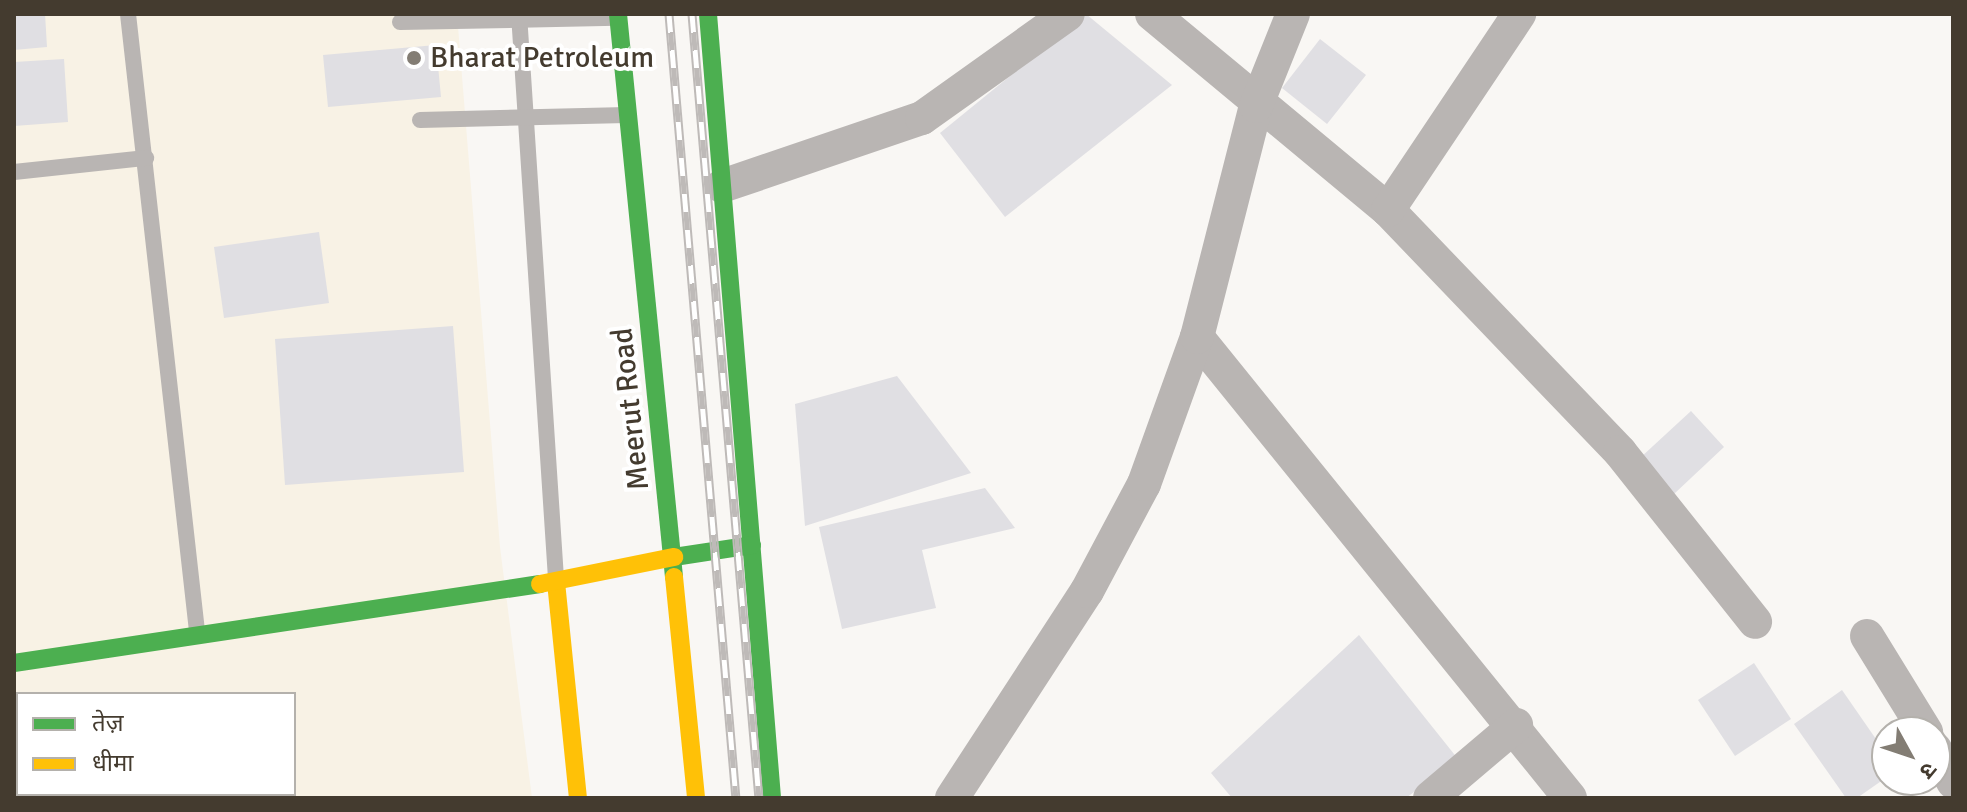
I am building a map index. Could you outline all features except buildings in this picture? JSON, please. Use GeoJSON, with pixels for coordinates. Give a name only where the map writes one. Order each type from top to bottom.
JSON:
{"type":"FeatureCollection","features":[{"type":"Feature","properties":{"kind":"main road"},"geometry":{"type":"LineString","coordinates":[[708,14],[772,798]]}},
{"type":"Feature","properties":{"kind":"main road","name":"Meerut Road"},"geometry":{"type":"LineString","coordinates":[[618,16],[696,798]]}},
{"type":"Feature","properties":{"kind":"main road"},"geometry":{"type":"LineString","coordinates":[[14,663],[197,631],[556,582],[674,557],[752,545]]}},
{"type":"Feature","properties":{"kind":"main road"},"geometry":{"type":"LineString","coordinates":[[556,582],[578,798]]}},
{"type":"Feature","properties":{"kind":"street"},"geometry":{"type":"LineString","coordinates":[[722,186],[922,118],[1068,14]]}},
{"type":"Feature","properties":{"kind":"street"},"geometry":{"type":"LineString","coordinates":[[1152,14],[1256,106],[1388,210],[1620,452],[1755,622]]}},
{"type":"Feature","properties":{"kind":"street"},"geometry":{"type":"LineString","coordinates":[[952,798],[1087,591],[1137,498],[1197,337],[1256,106],[1293,14]]}},
{"type":"Feature","properties":{"kind":"street"},"geometry":{"type":"LineString","coordinates":[[1388,210],[1519,14]]}},
{"type":"Feature","properties":{"kind":"street"},"geometry":{"type":"LineString","coordinates":[[1197,337],[1516,725],[1570,798]]}},
{"type":"Feature","properties":{"kind":"street"},"geometry":{"type":"LineString","coordinates":[[1867,636],[1916,716]]}},
{"type":"Feature","properties":{"kind":"street"},"geometry":{"type":"LineString","coordinates":[[1430,798],[1516,725]]}},
{"type":"Feature","properties":{"kind":"lane"},"geometry":{"type":"LineString","coordinates":[[128,14],[197,631]]}},
{"type":"Feature","properties":{"kind":"lane"},"geometry":{"type":"LineString","coordinates":[[400,22],[519,14],[618,16]]}},
{"type":"Feature","properties":{"kind":"lane"},"geometry":{"type":"LineString","coordinates":[[519,14],[556,582]]}},
{"type":"Feature","properties":{"kind":"lane"},"geometry":{"type":"LineString","coordinates":[[420,120],[524,114],[628,115]]}},
{"type":"Feature","properties":{"kind":"lane"},"geometry":{"type":"LineString","coordinates":[[14,172],[146,158]]}},
{"type":"Feature","properties":{"kind":"shaded area"},"geometry":{"type":"Polygon","coordinates":[[[14,14],[457,14],[500,547],[532,798],[14,798],[14,14]]]}},
{"type":"Feature","properties":{"kind":"railway"},"geometry":{"type":"LineString","coordinates":[[669,14],[736,798]]}},
{"type":"Feature","properties":{"kind":"railway"},"geometry":{"type":"LineString","coordinates":[[692,14],[759,798]]}},
{"type":"Feature","properties":{"kind":"traffic: fast"},"geometry":{"type":"LineString","coordinates":[[618,14],[674,577]]}},
{"type":"Feature","properties":{"kind":"traffic: fast"},"geometry":{"type":"LineString","coordinates":[[708,14],[772,798]]}},
{"type":"Feature","properties":{"kind":"traffic: fast"},"geometry":{"type":"LineString","coordinates":[[674,557],[752,545]]}},
{"type":"Feature","properties":{"kind":"traffic: fast"},"geometry":{"type":"LineString","coordinates":[[14,663],[540,584]]}},
{"type":"Feature","properties":{"kind":"traffic: slow"},"geometry":{"type":"LineString","coordinates":[[540,584],[674,557]]}},
{"type":"Feature","properties":{"kind":"traffic: slow"},"geometry":{"type":"LineString","coordinates":[[674,577],[696,798]]}},
{"type":"Feature","properties":{"kind":"traffic: slow"},"geometry":{"type":"LineString","coordinates":[[556,582],[578,798]]}},
{"type":"Feature","properties":{"kind":"place","name":"Bharat Petroleum"},"geometry":{"type":"Point","coordinates":[414,58]}}]}
